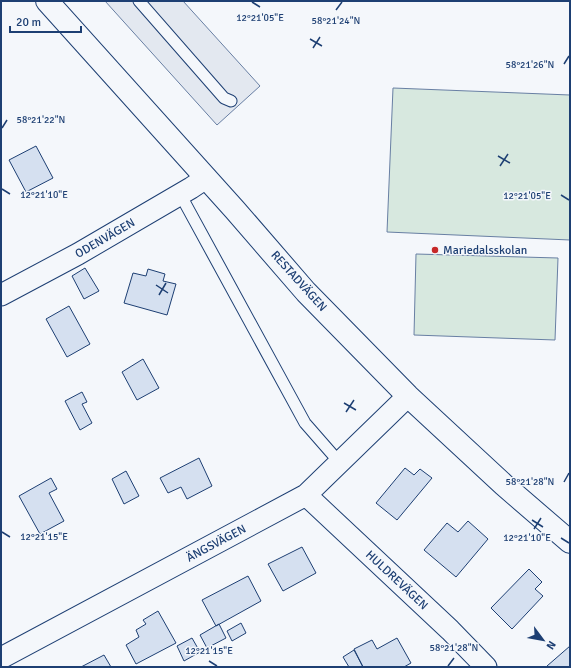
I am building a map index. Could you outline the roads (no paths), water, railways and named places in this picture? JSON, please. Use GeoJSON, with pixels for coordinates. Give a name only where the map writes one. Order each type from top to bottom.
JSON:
{"type":"FeatureCollection","features":[{"type":"Feature","properties":{"kind":"street","name":"RESTADVÄGEN"},"geometry":{"type":"LineString","coordinates":[[51,2],[306,292],[408,396],[504,485],[570,542]]}},
{"type":"Feature","properties":{"kind":"street","name":"ODENVÄGEN"},"geometry":{"type":"LineString","coordinates":[[1,295],[78,254],[206,178]]}},
{"type":"Feature","properties":{"kind":"street","name":"ÄNGSVÄGEN"},"geometry":{"type":"LineString","coordinates":[[1,658],[306,495],[408,396]]}},
{"type":"Feature","properties":{"kind":"street","name":"HULDREVÄGEN"},"geometry":{"type":"LineString","coordinates":[[306,495],[450,630],[483,666]]}},
{"type":"Feature","properties":{"kind":"lane"},"geometry":{"type":"LineString","coordinates":[[139,1],[224,98],[231,101]]}},
{"type":"Feature","properties":{"kind":"lane"},"geometry":{"type":"LineString","coordinates":[[180,194],[305,423],[340,463]]}},
{"type":"Feature","properties":{"kind":"place","name":"Mariedalsskolan"},"geometry":{"type":"Point","coordinates":[435,250]}}]}
